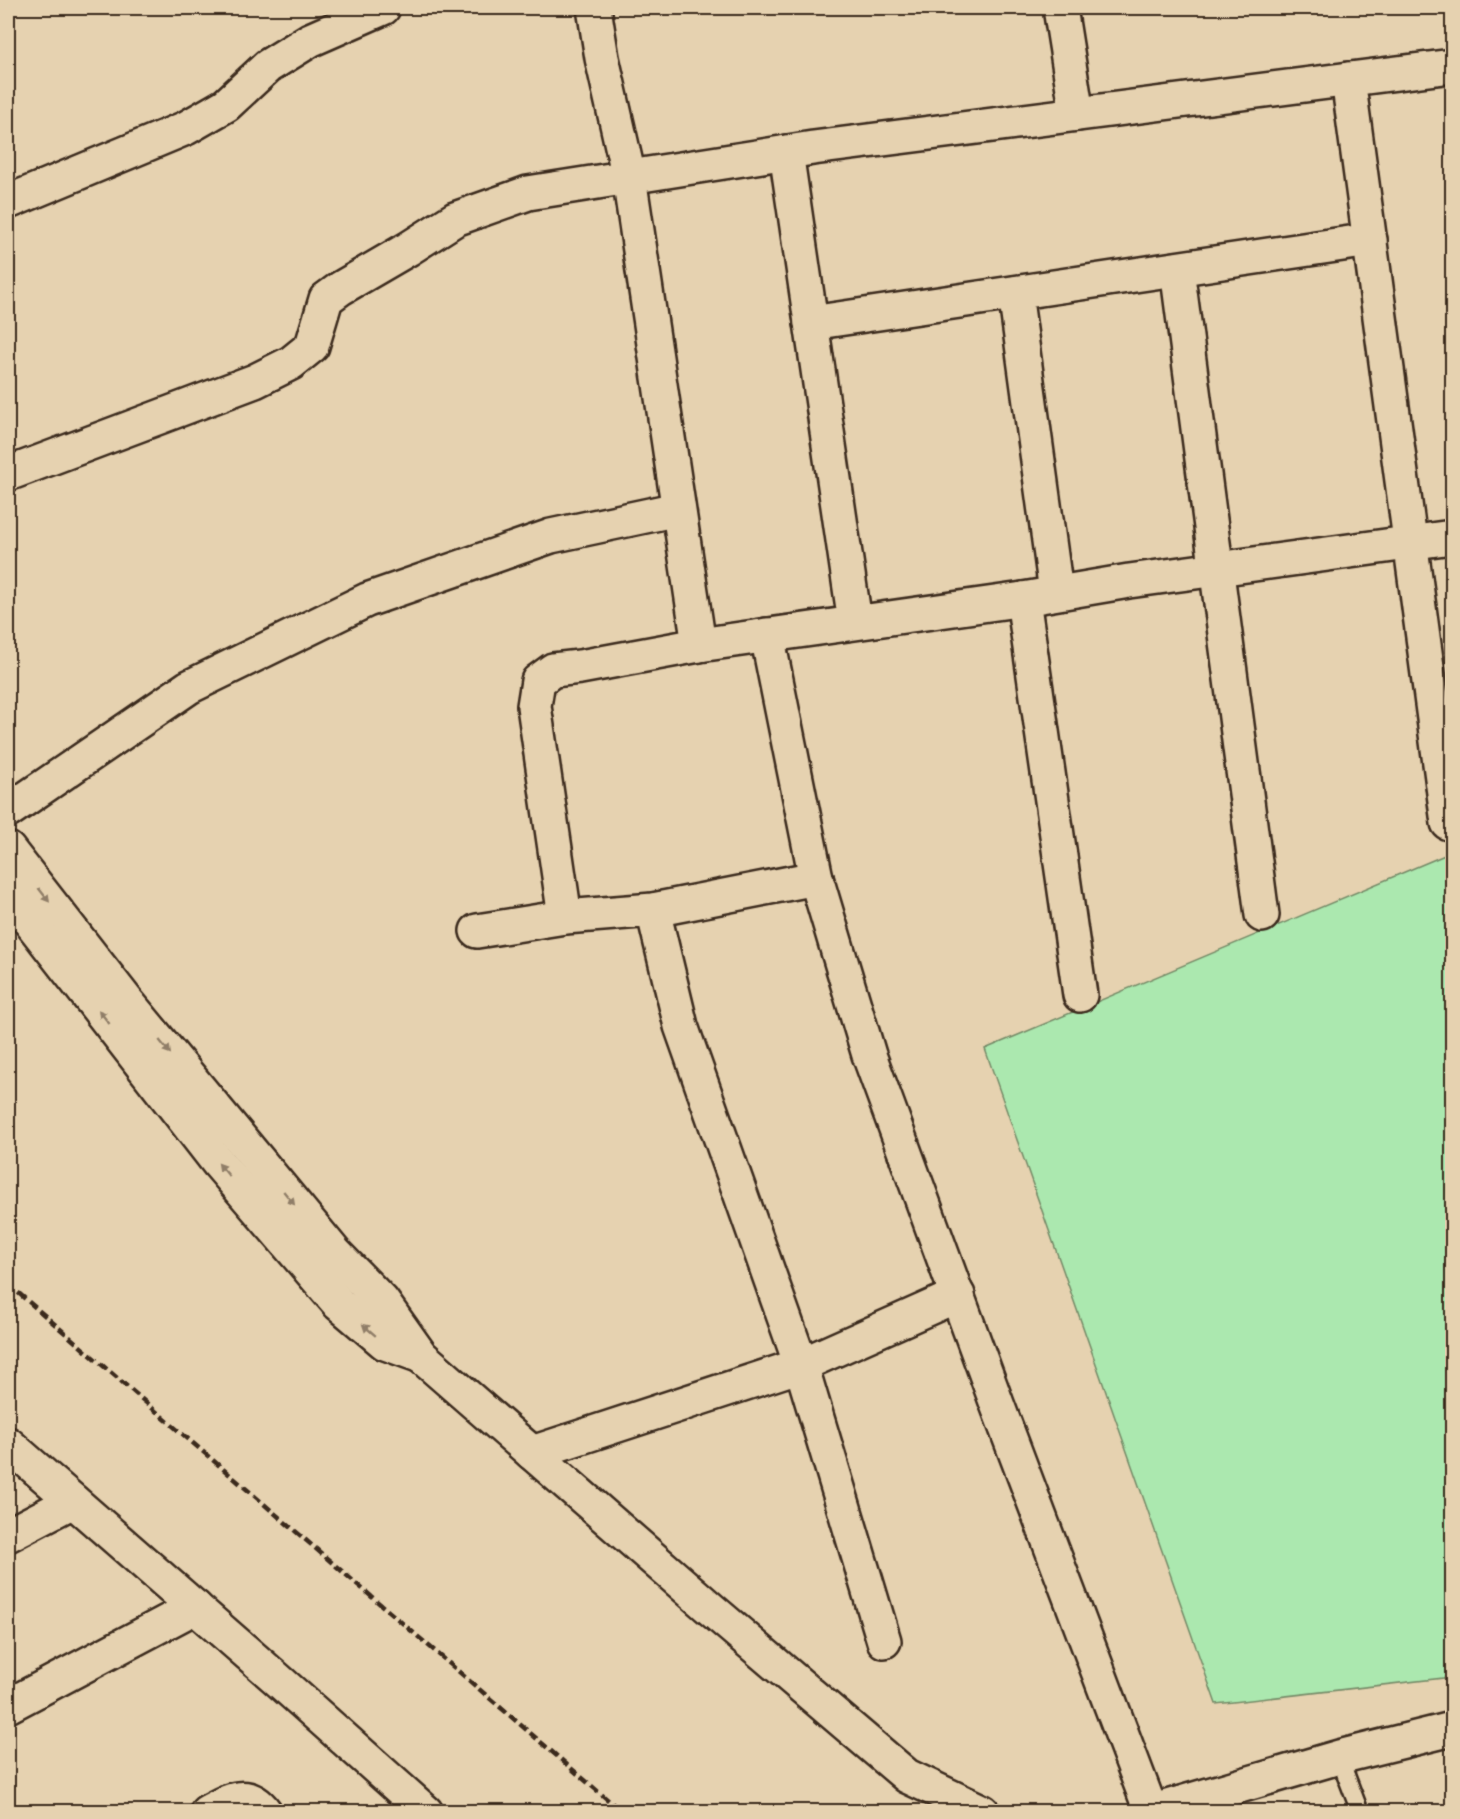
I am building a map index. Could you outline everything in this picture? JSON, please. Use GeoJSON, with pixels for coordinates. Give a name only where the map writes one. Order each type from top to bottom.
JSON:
{"type":"FeatureCollection","features":[{"type":"Feature","properties":{"kind":"street"},"geometry":{"type":"LineString","coordinates":[[8,202],[186,128],[226,105],[268,66],[310,40],[383,8]]}},
{"type":"Feature","properties":{"kind":"street"},"geometry":{"type":"LineString","coordinates":[[594,8],[602,58],[629,177],[699,645]]}},
{"type":"Feature","properties":{"kind":"street"},"geometry":{"type":"LineString","coordinates":[[1060,8],[1077,114]]}},
{"type":"Feature","properties":{"kind":"street"},"geometry":{"type":"LineString","coordinates":[[8,474],[255,381],[291,363],[312,345],[326,298],[455,219],[528,193],[786,152],[1452,66]]}},
{"type":"Feature","properties":{"kind":"street"},"geometry":{"type":"LineString","coordinates":[[1348,79],[1448,823]]}},
{"type":"Feature","properties":{"kind":"street"},"geometry":{"type":"LineString","coordinates":[[786,152],[855,622]]}},
{"type":"Feature","properties":{"kind":"street"},"geometry":{"type":"LineString","coordinates":[[811,323],[1370,240]]}},
{"type":"Feature","properties":{"kind":"street"},"geometry":{"type":"LineString","coordinates":[[1178,269],[1262,915]]}},
{"type":"Feature","properties":{"kind":"street"},"geometry":{"type":"LineString","coordinates":[[1015,293],[1056,592]]}},
{"type":"Feature","properties":{"kind":"street"},"geometry":{"type":"LineString","coordinates":[[8,811],[189,687],[367,600],[551,536],[678,509]]}},
{"type":"Feature","properties":{"kind":"street"},"geometry":{"type":"LineString","coordinates":[[565,917],[534,706],[538,681],[554,670],[580,668],[699,645],[1056,592],[1452,537]]}},
{"type":"Feature","properties":{"kind":"street"},"geometry":{"type":"LineString","coordinates":[[1023,598],[1080,995]]}},
{"type":"Feature","properties":{"kind":"street"},"geometry":{"type":"LineString","coordinates":[[767,635],[816,878],[869,1055],[1151,1811],[1339,1757],[1452,1729]]}},
{"type":"Feature","properties":{"kind":"street"},"geometry":{"type":"LineString","coordinates":[[8,849],[125,999],[334,1253],[382,1300],[421,1356],[721,1618],[907,1776],[983,1812]]}},
{"type":"Feature","properties":{"kind":"street"},"geometry":{"type":"LineString","coordinates":[[477,932],[565,917],[653,910],[816,878]]}},
{"type":"Feature","properties":{"kind":"street"},"geometry":{"type":"LineString","coordinates":[[8,893],[219,1164],[339,1304],[385,1343],[421,1356]]}},
{"type":"Feature","properties":{"kind":"street"},"geometry":{"type":"LineString","coordinates":[[653,910],[681,1026],[801,1365],[884,1641]]}},
{"type":"Feature","properties":{"kind":"street"},"geometry":{"type":"LineString","coordinates":[[532,1453],[801,1365],[958,1295]]}},
{"type":"Feature","properties":{"kind":"street"},"geometry":{"type":"LineString","coordinates":[[8,1444],[426,1812]]}},
{"type":"Feature","properties":{"kind":"street"},"geometry":{"type":"LineString","coordinates":[[8,1535],[73,1501]]}},
{"type":"Feature","properties":{"kind":"street"},"geometry":{"type":"LineString","coordinates":[[8,1706],[195,1607]]}},
{"type":"Feature","properties":{"kind":"street"},"geometry":{"type":"LineString","coordinates":[[207,1812],[240,1797],[257,1801],[265,1812]]}},
{"type":"Feature","properties":{"kind":"lane"},"geometry":{"type":"LineString","coordinates":[[1339,1757],[1360,1812]]}},
{"type":"Feature","properties":{"kind":"green space"},"geometry":{"type":"Polygon","coordinates":[[[1452,852],[1452,1677],[1216,1704],[985,1049],[1452,852]]]}},
{"type":"Feature","properties":{"kind":"railway"},"geometry":{"type":"LineString","coordinates":[[8,1284],[622,1812]]}}]}
